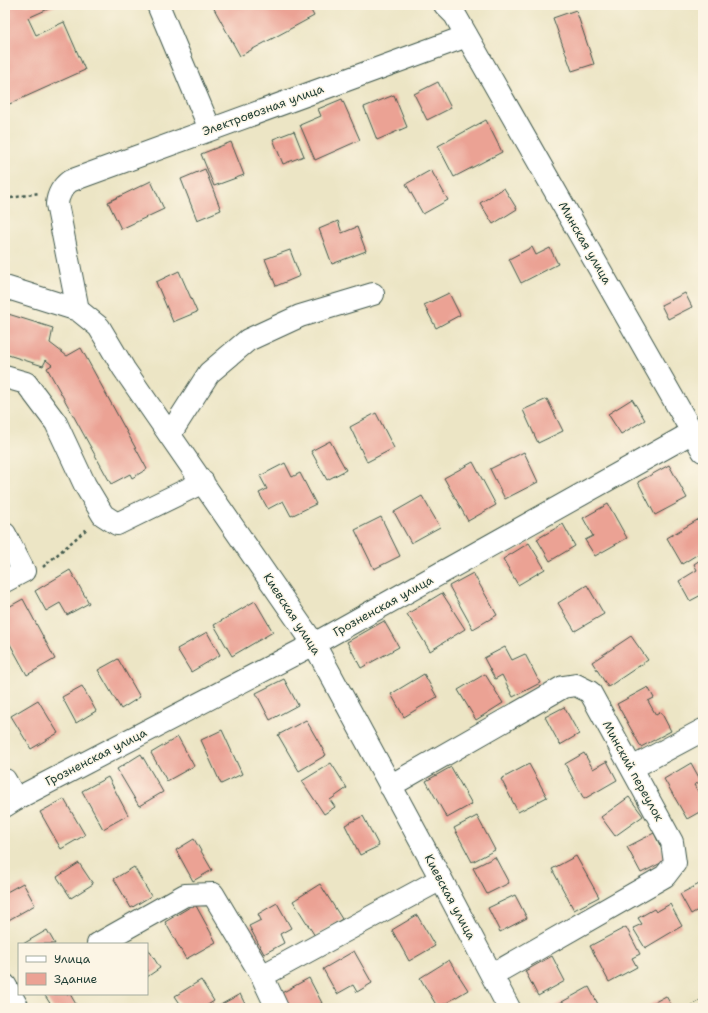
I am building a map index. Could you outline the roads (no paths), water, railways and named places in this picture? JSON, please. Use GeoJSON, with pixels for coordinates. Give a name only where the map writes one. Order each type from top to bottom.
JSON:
{"type":"FeatureCollection","features":[{"type":"Feature","properties":{"kind":"street"},"geometry":{"type":"LineString","coordinates":[[158,5],[210,130]]}},
{"type":"Feature","properties":{"kind":"street","name":"Минская улица"},"geometry":{"type":"LineString","coordinates":[[445,5],[455,15],[703,451]]}},
{"type":"Feature","properties":{"kind":"street","name":"Электровозная улица"},"geometry":{"type":"LineString","coordinates":[[78,310],[57,204],[57,199],[62,189],[70,181],[467,36]]}},
{"type":"Feature","properties":{"kind":"street","name":"Киевская улица"},"geometry":{"type":"LineString","coordinates":[[5,287],[78,310],[99,327],[124,369],[314,644],[509,1008]]}},
{"type":"Feature","properties":{"kind":"street"},"geometry":{"type":"LineString","coordinates":[[170,434],[209,373],[248,340],[300,316],[373,294]]}},
{"type":"Feature","properties":{"kind":"street"},"geometry":{"type":"LineString","coordinates":[[5,377],[26,383],[56,422],[85,485],[110,520],[203,482]]}},
{"type":"Feature","properties":{"kind":"street","name":"Грозненская улица"},"geometry":{"type":"LineString","coordinates":[[11,802],[314,644],[692,432]]}},
{"type":"Feature","properties":{"kind":"street"},"geometry":{"type":"LineString","coordinates":[[5,534],[24,571],[5,581]]}},
{"type":"Feature","properties":{"kind":"street","name":"Минский переулок"},"geometry":{"type":"LineString","coordinates":[[390,786],[563,687],[576,685],[590,692],[672,842],[675,863],[665,876],[492,975]]}},
{"type":"Feature","properties":{"kind":"street"},"geometry":{"type":"LineString","coordinates":[[632,768],[703,730]]}},
{"type":"Feature","properties":{"kind":"street"},"geometry":{"type":"LineString","coordinates":[[5,780],[11,802]]}},
{"type":"Feature","properties":{"kind":"street"},"geometry":{"type":"LineString","coordinates":[[262,976],[441,879]]}},
{"type":"Feature","properties":{"kind":"street"},"geometry":{"type":"LineString","coordinates":[[100,943],[185,894],[213,894],[262,976],[277,1008]]}}]}
